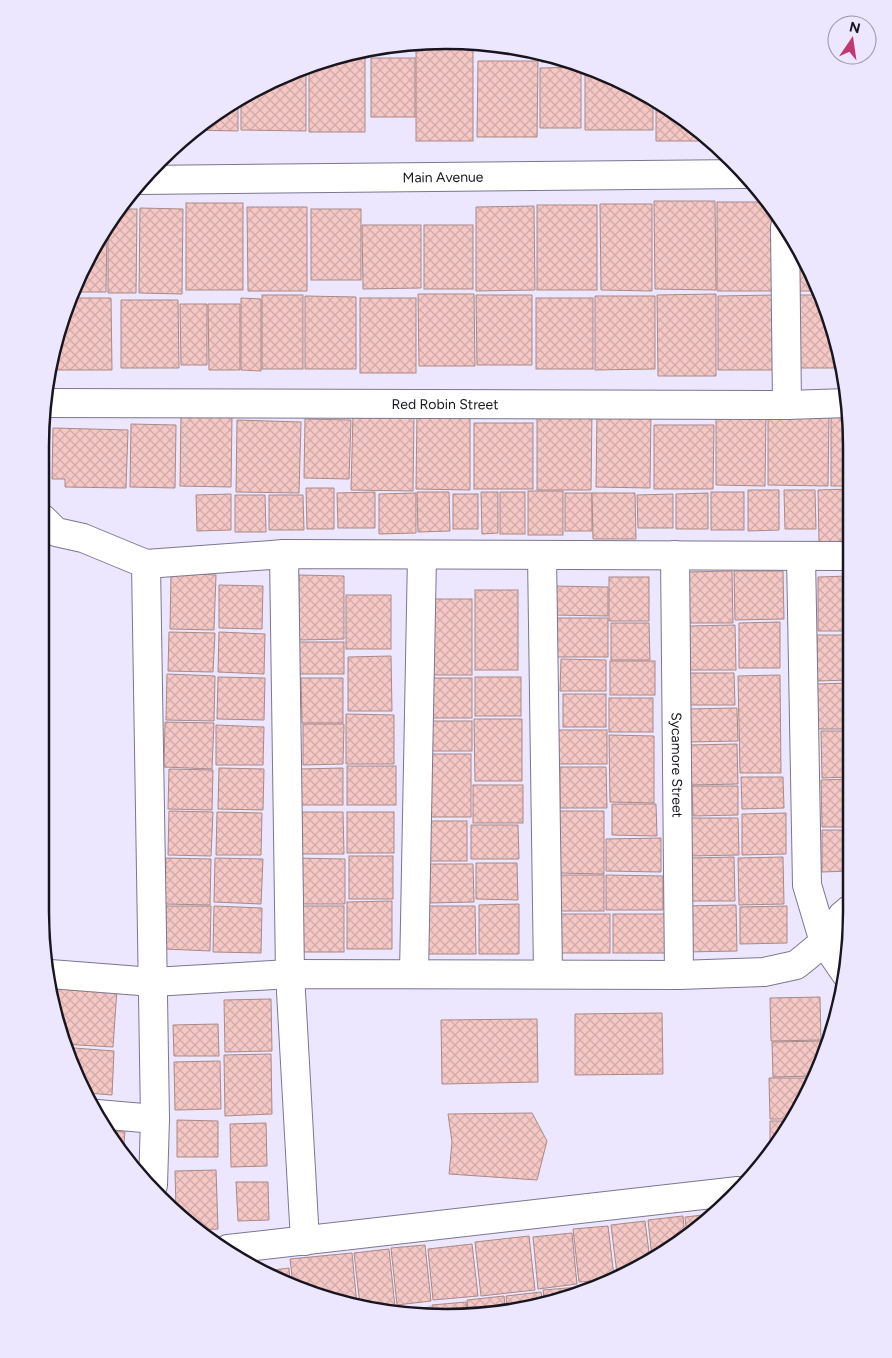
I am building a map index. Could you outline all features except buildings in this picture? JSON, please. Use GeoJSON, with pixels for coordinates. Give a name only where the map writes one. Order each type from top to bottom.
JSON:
{"type":"FeatureCollection","features":[{"type":"Feature","properties":{"kind":"street","name":"Main Avenue"},"geometry":{"type":"LineString","coordinates":[[151,180],[736,174]]}},
{"type":"Feature","properties":{"kind":"street"},"geometry":{"type":"LineString","coordinates":[[785,239],[787,405]]}},
{"type":"Feature","properties":{"kind":"street","name":"Red Robin Street"},"geometry":{"type":"LineString","coordinates":[[51,403],[787,405],[841,403]]}},
{"type":"Feature","properties":{"kind":"street"},"geometry":{"type":"LineString","coordinates":[[49,524],[56,532],[83,538],[146,564],[284,554],[422,556],[843,556]]}},
{"type":"Feature","properties":{"kind":"street"},"geometry":{"type":"LineString","coordinates":[[284,554],[290,974],[306,1240]]}},
{"type":"Feature","properties":{"kind":"street","name":"Sycamore Street"},"geometry":{"type":"LineString","coordinates":[[675,555],[679,975]]}},
{"type":"Feature","properties":{"kind":"street"},"geometry":{"type":"LineString","coordinates":[[414,974],[422,556]]}},
{"type":"Feature","properties":{"kind":"street"},"geometry":{"type":"LineString","coordinates":[[542,556],[548,974]]}},
{"type":"Feature","properties":{"kind":"street"},"geometry":{"type":"LineString","coordinates":[[801,556],[807,886],[824,942],[840,965]]}},
{"type":"Feature","properties":{"kind":"street"},"geometry":{"type":"LineString","coordinates":[[146,564],[155,1119],[153,1180]]}},
{"type":"Feature","properties":{"kind":"street"},"geometry":{"type":"LineString","coordinates":[[54,974],[153,982],[290,974],[679,975],[764,972],[796,965],[824,942],[843,915]]}},
{"type":"Feature","properties":{"kind":"street"},"geometry":{"type":"LineString","coordinates":[[104,1115],[155,1119]]}},
{"type":"Feature","properties":{"kind":"street"},"geometry":{"type":"LineString","coordinates":[[235,1248],[728,1192]]}}]}
